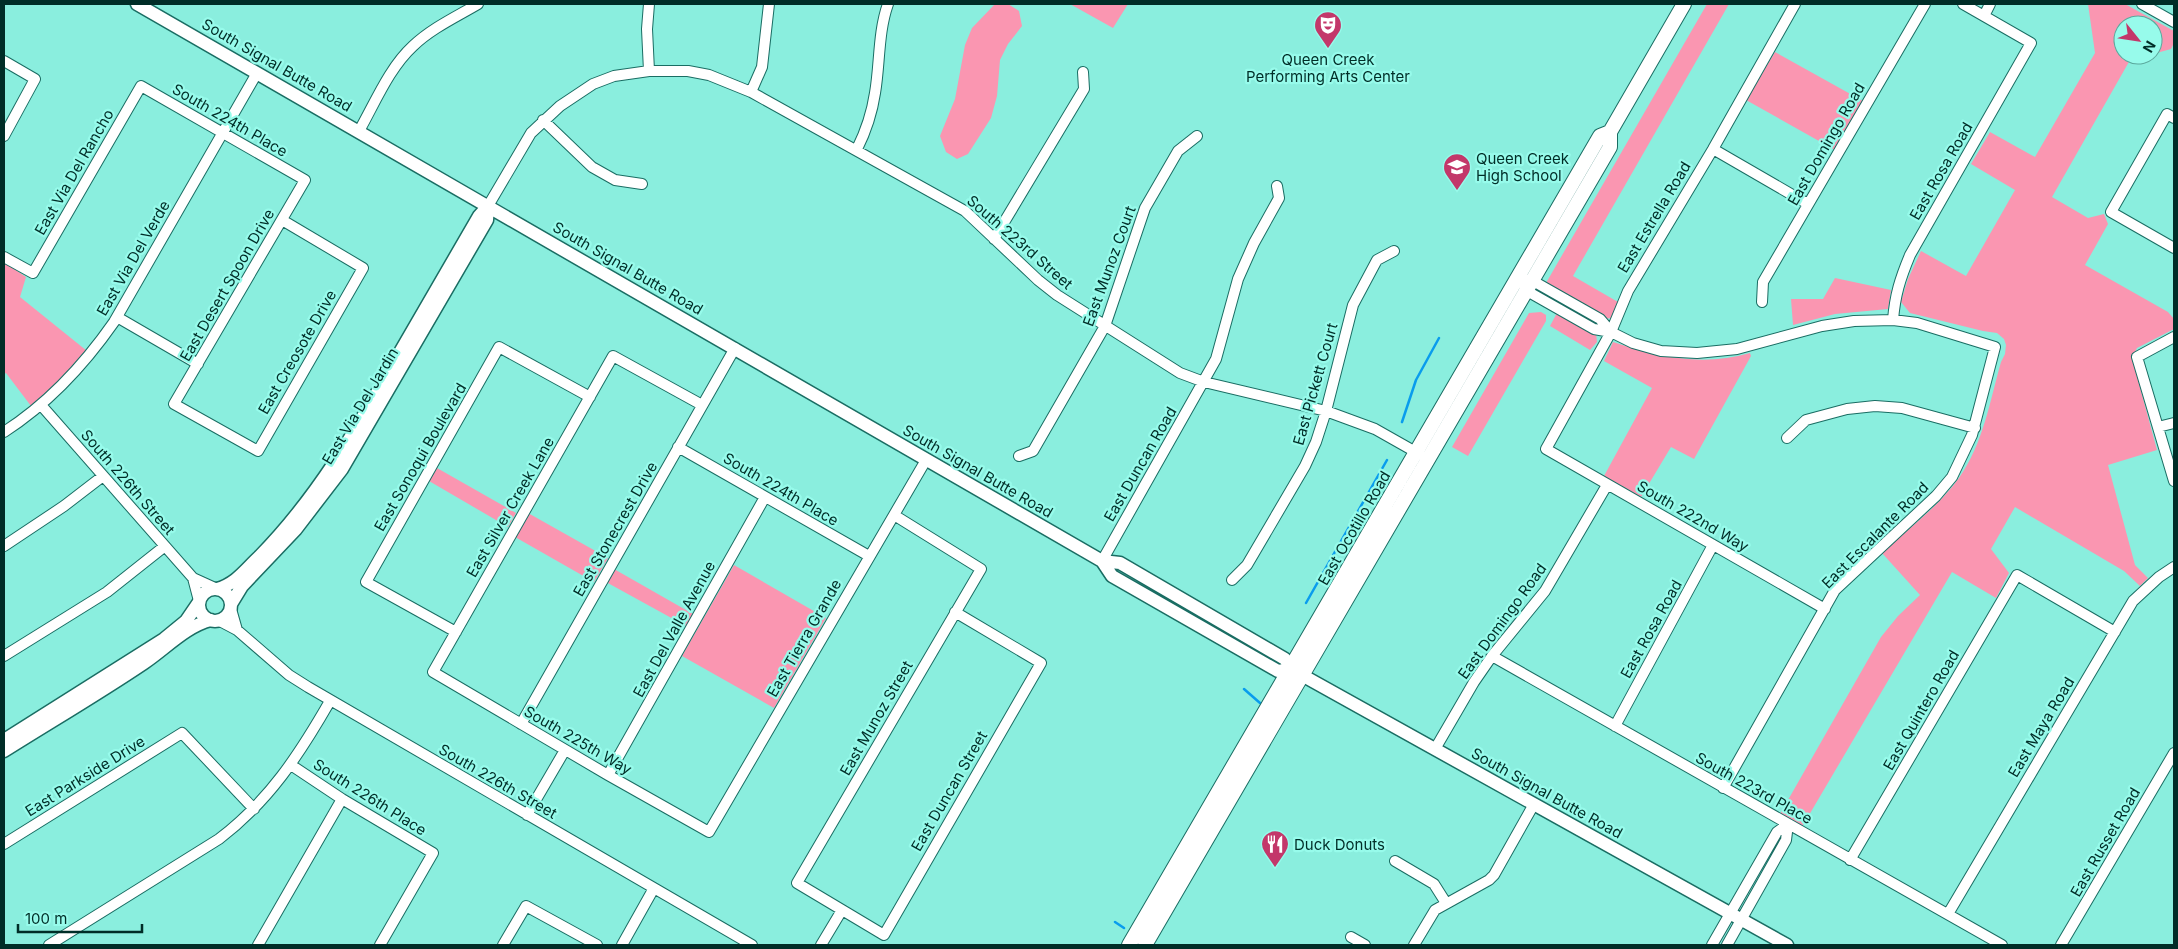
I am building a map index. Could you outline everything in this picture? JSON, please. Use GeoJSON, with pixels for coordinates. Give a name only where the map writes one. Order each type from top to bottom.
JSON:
{"type":"FeatureCollection","features":[{"type":"Feature","properties":{"kind":"main road","name":"East Ocotillo Road"},"geometry":{"type":"LineString","coordinates":[[1145,945],[1297,673],[1423,456],[1530,286],[1610,147],[1610,132],[1684,4]]}},
{"type":"Feature","properties":{"kind":"main road","name":"East Ocotillo Road"},"geometry":{"type":"LineString","coordinates":[[1423,456],[1517,278],[1600,136],[1610,132]]}},
{"type":"Feature","properties":{"kind":"main road","name":"East Ocotillo Road"},"geometry":{"type":"LineString","coordinates":[[1129,945],[1297,673]]}},
{"type":"Feature","properties":{"kind":"street","name":"South Signal Butte Road"},"geometry":{"type":"LineString","coordinates":[[137,4],[1102,561],[1120,563],[1285,659],[1297,673],[1787,945]]}},
{"type":"Feature","properties":{"kind":"street"},"geometry":{"type":"LineString","coordinates":[[359,131],[396,66],[411,47],[428,32],[478,4]]}},
{"type":"Feature","properties":{"kind":"street"},"geometry":{"type":"LineString","coordinates":[[649,4],[647,29],[650,71]]}},
{"type":"Feature","properties":{"kind":"street"},"geometry":{"type":"LineString","coordinates":[[751,92],[762,67],[769,4]]}},
{"type":"Feature","properties":{"kind":"street"},"geometry":{"type":"LineString","coordinates":[[857,149],[869,123],[875,94],[882,30],[888,4]]}},
{"type":"Feature","properties":{"kind":"street","name":"East Estrella Road"},"geometry":{"type":"LineString","coordinates":[[1546,449],[1611,332],[1628,291],[1713,149],[1795,4]]}},
{"type":"Feature","properties":{"kind":"street","name":"East Domingo Road"},"geometry":{"type":"LineString","coordinates":[[1762,302],[1763,282],[1925,4]]}},
{"type":"Feature","properties":{"kind":"street"},"geometry":{"type":"LineString","coordinates":[[1963,4],[1984,16],[1990,4]]}},
{"type":"Feature","properties":{"kind":"street"},"geometry":{"type":"LineString","coordinates":[[2142,4],[2174,22]]}},
{"type":"Feature","properties":{"kind":"street","name":"East Rosa Road"},"geometry":{"type":"LineString","coordinates":[[1893,320],[1894,299],[1898,281],[1910,255],[2031,43],[1984,16]]}},
{"type":"Feature","properties":{"kind":"street"},"geometry":{"type":"LineString","coordinates":[[4,60],[36,79],[4,136]]}},
{"type":"Feature","properties":{"kind":"street","name":"South 223rd Street"},"geometry":{"type":"LineString","coordinates":[[650,71],[671,70],[702,74],[726,80],[857,149],[965,211],[1057,296],[1180,373],[1204,382],[1326,410],[1375,430],[1423,456]]}},
{"type":"Feature","properties":{"kind":"street","name":"East Via Del Jardin"},"geometry":{"type":"LineString","coordinates":[[216,588],[230,584],[244,572],[286,528],[328,473],[352,437],[479,216],[488,206],[531,133],[543,120],[577,93],[594,84],[614,76],[650,71]]}},
{"type":"Feature","properties":{"kind":"street"},"geometry":{"type":"LineString","coordinates":[[994,239],[1084,88],[1083,72]]}},
{"type":"Feature","properties":{"kind":"street","name":"East Via Del Verde"},"geometry":{"type":"LineString","coordinates":[[4,432],[41,405],[97,348],[117,317],[257,73]]}},
{"type":"Feature","properties":{"kind":"street","name":"South 224th Place"},"geometry":{"type":"LineString","coordinates":[[141,86],[305,180]]}},
{"type":"Feature","properties":{"kind":"street","name":"East Via Del Rancho"},"geometry":{"type":"LineString","coordinates":[[4,257],[33,273],[141,86]]}},
{"type":"Feature","properties":{"kind":"street"},"geometry":{"type":"LineString","coordinates":[[2171,116],[2111,212],[2174,248]]}},
{"type":"Feature","properties":{"kind":"street"},"geometry":{"type":"LineString","coordinates":[[543,120],[592,167],[615,180],[642,184]]}},
{"type":"Feature","properties":{"kind":"street","name":"East Munoz Court"},"geometry":{"type":"LineString","coordinates":[[1019,456],[1033,451],[1106,326],[1145,208],[1178,151],[1197,136]]}},
{"type":"Feature","properties":{"kind":"street"},"geometry":{"type":"LineString","coordinates":[[1713,149],[1808,204]]}},
{"type":"Feature","properties":{"kind":"street","name":"East Desert Spoon Drive"},"geometry":{"type":"LineString","coordinates":[[174,404],[305,180]]}},
{"type":"Feature","properties":{"kind":"street","name":"East Duncan Road"},"geometry":{"type":"LineString","coordinates":[[1102,561],[1216,359],[1238,279],[1254,243],[1279,198],[1277,186]]}},
{"type":"Feature","properties":{"kind":"street","name":"East Via Del Jardin"},"geometry":{"type":"LineString","coordinates":[[231,606],[236,593],[296,529],[342,469],[487,220],[488,206]]}},
{"type":"Feature","properties":{"kind":"street","name":"East Creosote Drive"},"geometry":{"type":"LineString","coordinates":[[174,404],[258,451],[363,268],[282,220]]}},
{"type":"Feature","properties":{"kind":"street","name":"East Pickett Court"},"geometry":{"type":"LineString","coordinates":[[1232,580],[1247,565],[1305,466],[1316,442],[1326,410],[1353,305],[1377,260],[1394,251]]}},
{"type":"Feature","properties":{"kind":"street"},"geometry":{"type":"LineString","coordinates":[[1517,278],[1594,330],[1611,332],[1633,344],[1661,351],[1697,353],[1737,350],[1822,326],[1854,321],[1893,320]]}},
{"type":"Feature","properties":{"kind":"street"},"geometry":{"type":"LineString","coordinates":[[117,317],[198,364]]}},
{"type":"Feature","properties":{"kind":"street","name":"East Escalante Road"},"geometry":{"type":"LineString","coordinates":[[1723,788],[1835,590],[1936,496],[1952,477],[1964,456],[1975,428],[1995,347],[1916,323],[1893,320]]}},
{"type":"Feature","properties":{"kind":"street"},"geometry":{"type":"LineString","coordinates":[[2174,337],[2137,357],[2174,481]]}},
{"type":"Feature","properties":{"kind":"street","name":"East Sonoqui Boulevard"},"geometry":{"type":"LineString","coordinates":[[456,632],[366,582],[500,347],[590,397]]}},
{"type":"Feature","properties":{"kind":"street","name":"East Stonecrest Drive"},"geometry":{"type":"LineString","coordinates":[[521,724],[735,348]]}},
{"type":"Feature","properties":{"kind":"street","name":"East Silver Creek Lane"},"geometry":{"type":"LineString","coordinates":[[432,672],[613,356],[702,404]]}},
{"type":"Feature","properties":{"kind":"street","name":"South 226th Street"},"geometry":{"type":"LineString","coordinates":[[41,405],[193,578],[216,588]]}},
{"type":"Feature","properties":{"kind":"street"},"geometry":{"type":"LineString","coordinates":[[1787,438],[1806,420],[1846,409],[1875,406],[1902,408],[1975,428]]}},
{"type":"Feature","properties":{"kind":"street"},"geometry":{"type":"LineString","coordinates":[[2158,428],[2174,423]]}},
{"type":"Feature","properties":{"kind":"street","name":"South 224th Place"},"geometry":{"type":"LineString","coordinates":[[678,447],[869,556]]}},
{"type":"Feature","properties":{"kind":"street","name":"South 222nd Way"},"geometry":{"type":"LineString","coordinates":[[1546,449],[1825,609]]}},
{"type":"Feature","properties":{"kind":"street","name":"East Tierra Grande"},"geometry":{"type":"LineString","coordinates":[[709,832],[926,460]]}},
{"type":"Feature","properties":{"kind":"street"},"geometry":{"type":"LineString","coordinates":[[4,546],[64,506],[103,476]]}},
{"type":"Feature","properties":{"kind":"street","name":"East Domingo Road"},"geometry":{"type":"LineString","coordinates":[[1435,749],[1474,682],[1492,656],[1545,591],[1607,485]]}},
{"type":"Feature","properties":{"kind":"street","name":"East Del Valle Avenue"},"geometry":{"type":"LineString","coordinates":[[608,775],[765,497]]}},
{"type":"Feature","properties":{"kind":"street","name":"East Munoz Street"},"geometry":{"type":"LineString","coordinates":[[842,910],[797,883],[981,569],[894,515]]}},
{"type":"Feature","properties":{"kind":"street","name":"East Rosa Road"},"geometry":{"type":"LineString","coordinates":[[1615,726],[1713,545]]}},
{"type":"Feature","properties":{"kind":"street"},"geometry":{"type":"LineString","coordinates":[[4,656],[107,592],[165,546]]}},
{"type":"Feature","properties":{"kind":"street","name":"East Maya Road"},"geometry":{"type":"LineString","coordinates":[[1948,914],[2133,601],[2159,577],[2174,567]]}},
{"type":"Feature","properties":{"kind":"street","name":"East Quintero Road"},"geometry":{"type":"LineString","coordinates":[[1850,860],[2017,575],[2115,632]]}},
{"type":"Feature","properties":{"kind":"street","name":"South 226th Street"},"geometry":{"type":"LineString","coordinates":[[193,578],[199,602]]}},
{"type":"Feature","properties":{"kind":"street"},"geometry":{"type":"LineString","coordinates":[[4,740],[164,639],[186,621],[205,592],[216,588],[229,595],[237,630]]}},
{"type":"Feature","properties":{"kind":"street"},"geometry":{"type":"LineString","coordinates":[[199,602],[200,611],[215,620]]}},
{"type":"Feature","properties":{"kind":"street"},"geometry":{"type":"LineString","coordinates":[[4,751],[138,667],[196,624],[226,616],[231,606]]}},
{"type":"Feature","properties":{"kind":"street","name":"East Duncan Street"},"geometry":{"type":"LineString","coordinates":[[842,910],[884,935],[1041,663],[955,612]]}},
{"type":"Feature","properties":{"kind":"street","name":"South 226th Street"},"geometry":{"type":"LineString","coordinates":[[215,620],[237,630],[289,675],[330,701],[752,945]]}},
{"type":"Feature","properties":{"kind":"street","name":"South 223rd Place"},"geometry":{"type":"LineString","coordinates":[[1492,656],[2002,945]]}},
{"type":"Feature","properties":{"kind":"street","name":"South 225th Way"},"geometry":{"type":"LineString","coordinates":[[432,672],[709,832]]}},
{"type":"Feature","properties":{"kind":"street"},"geometry":{"type":"LineString","coordinates":[[49,945],[219,839],[254,809],[292,765],[330,701]]}},
{"type":"Feature","properties":{"kind":"street","name":"East Parkside Drive"},"geometry":{"type":"LineString","coordinates":[[4,844],[182,733],[254,809]]}},
{"type":"Feature","properties":{"kind":"street"},"geometry":{"type":"LineString","coordinates":[[528,815],[565,750]]}},
{"type":"Feature","properties":{"kind":"street","name":"East Russet Road"},"geometry":{"type":"LineString","coordinates":[[2061,945],[2174,753]]}},
{"type":"Feature","properties":{"kind":"street","name":"South 226th Place"},"geometry":{"type":"LineString","coordinates":[[292,765],[342,799],[433,853],[380,945]]}},
{"type":"Feature","properties":{"kind":"street"},"geometry":{"type":"LineString","coordinates":[[258,945],[342,799]]}},
{"type":"Feature","properties":{"kind":"street"},"geometry":{"type":"LineString","coordinates":[[1414,945],[1432,913],[1446,903],[1492,878],[1534,804]]}},
{"type":"Feature","properties":{"kind":"street"},"geometry":{"type":"LineString","coordinates":[[1728,945],[1736,917],[1777,832],[1788,824]]}},
{"type":"Feature","properties":{"kind":"street"},"geometry":{"type":"LineString","coordinates":[[1394,861],[1434,884],[1446,903]]}},
{"type":"Feature","properties":{"kind":"street"},"geometry":{"type":"LineString","coordinates":[[622,945],[654,888]]}},
{"type":"Feature","properties":{"kind":"street"},"geometry":{"type":"LineString","coordinates":[[503,945],[526,906],[597,945]]}},
{"type":"Feature","properties":{"kind":"street"},"geometry":{"type":"LineString","coordinates":[[820,945],[842,910]]}},
{"type":"Feature","properties":{"kind":"street"},"geometry":{"type":"LineString","coordinates":[[1712,945],[1736,917]]}},
{"type":"Feature","properties":{"kind":"street"},"geometry":{"type":"LineString","coordinates":[[1351,937],[1366,945]]}},
{"type":"Feature","properties":{"kind":"shaded area"},"geometry":{"type":"Polygon","coordinates":[[[995,4],[1008,4],[1019,11],[1022,26],[1008,44],[1000,60],[997,96],[991,118],[968,154],[957,159],[946,152],[940,136],[955,99],[965,45],[972,28],[995,4]]]}},
{"type":"Feature","properties":{"kind":"shaded area"},"geometry":{"type":"Polygon","coordinates":[[[1070,4],[1128,4],[1113,28],[1070,4]]]}},
{"type":"Feature","properties":{"kind":"shaded area"},"geometry":{"type":"Polygon","coordinates":[[[1707,4],[1729,4],[1573,276],[1618,302],[1611,318],[1605,319],[1546,283],[1707,4]]]}},
{"type":"Feature","properties":{"kind":"shaded area"},"geometry":{"type":"Polygon","coordinates":[[[2088,4],[2125,4],[2145,15],[2113,15],[2113,65],[2127,65],[2052,197],[2088,218],[2104,214],[2108,224],[2085,265],[2168,312],[2174,319],[2174,329],[2137,348],[2132,358],[2157,450],[2108,465],[2135,565],[2148,578],[2140,586],[2124,571],[2015,507],[1991,549],[2009,573],[1996,598],[1952,572],[1802,827],[1780,814],[1881,637],[1898,616],[1920,595],[1882,553],[1942,499],[1959,478],[1980,437],[2001,362],[2005,354],[2006,345],[2004,339],[1997,333],[1910,313],[1901,302],[1908,279],[1921,251],[1966,276],[2015,190],[1971,164],[1990,132],[2035,157],[2095,53],[2088,4]]]}},
{"type":"Feature","properties":{"kind":"shaded area"},"geometry":{"type":"Polygon","coordinates":[[[2163,25],[2174,31],[2174,43],[2171,49],[2163,51],[2163,25]]]}},
{"type":"Feature","properties":{"kind":"shaded area"},"geometry":{"type":"Polygon","coordinates":[[[1775,52],[1863,101],[1835,150],[1746,100],[1775,52]]]}},
{"type":"Feature","properties":{"kind":"shaded area"},"geometry":{"type":"Polygon","coordinates":[[[4,262],[26,277],[20,297],[87,351],[67,374],[31,406],[6,373],[4,374],[4,262]]]}},
{"type":"Feature","properties":{"kind":"shaded area"},"geometry":{"type":"Polygon","coordinates":[[[1835,278],[1891,290],[1888,309],[1835,314],[1793,325],[1791,299],[1823,299],[1835,278]]]}},
{"type":"Feature","properties":{"kind":"shaded area"},"geometry":{"type":"Polygon","coordinates":[[[1558,311],[1596,333],[1597,342],[1590,350],[1550,326],[1558,311]]]}},
{"type":"Feature","properties":{"kind":"shaded area"},"geometry":{"type":"Polygon","coordinates":[[[1541,312],[1546,315],[1546,321],[1468,456],[1452,447],[1529,313],[1541,312]]]}},
{"type":"Feature","properties":{"kind":"shaded area"},"geometry":{"type":"Polygon","coordinates":[[[1613,342],[1664,356],[1698,360],[1732,357],[1750,353],[1751,356],[1694,459],[1671,447],[1641,497],[1604,476],[1652,388],[1604,361],[1613,342]]]}},
{"type":"Feature","properties":{"kind":"shaded area"},"geometry":{"type":"Polygon","coordinates":[[[437,468],[516,513],[508,527],[429,481],[437,468]]]}},
{"type":"Feature","properties":{"kind":"shaded area"},"geometry":{"type":"Polygon","coordinates":[[[528,513],[608,558],[594,582],[515,537],[528,513]]]}},
{"type":"Feature","properties":{"kind":"shaded area"},"geometry":{"type":"Polygon","coordinates":[[[734,565],[826,618],[774,708],[682,656],[734,565]]]}},
{"type":"Feature","properties":{"kind":"shaded area"},"geometry":{"type":"Polygon","coordinates":[[[614,569],[693,614],[686,626],[606,582],[614,569]]]}},
{"type":"Feature","properties":{"kind":"waterway"},"geometry":{"type":"LineString","coordinates":[[1402,422],[1416,380],[1439,338]]}},
{"type":"Feature","properties":{"kind":"waterway"},"geometry":{"type":"LineString","coordinates":[[1306,603],[1387,460]]}},
{"type":"Feature","properties":{"kind":"waterway"},"geometry":{"type":"LineString","coordinates":[[1244,689],[1260,703]]}},
{"type":"Feature","properties":{"kind":"waterway"},"geometry":{"type":"LineString","coordinates":[[1115,922],[1124,928]]}},
{"type":"Feature","properties":{"kind":"place","name":"Queen Creek Performing Arts Center"},"geometry":{"type":"Point","coordinates":[1328,49]}},
{"type":"Feature","properties":{"kind":"place","name":"Queen Creek High School"},"geometry":{"type":"Point","coordinates":[1457,191]}},
{"type":"Feature","properties":{"kind":"place","name":"Duck Donuts"},"geometry":{"type":"Point","coordinates":[1275,868]}}]}
